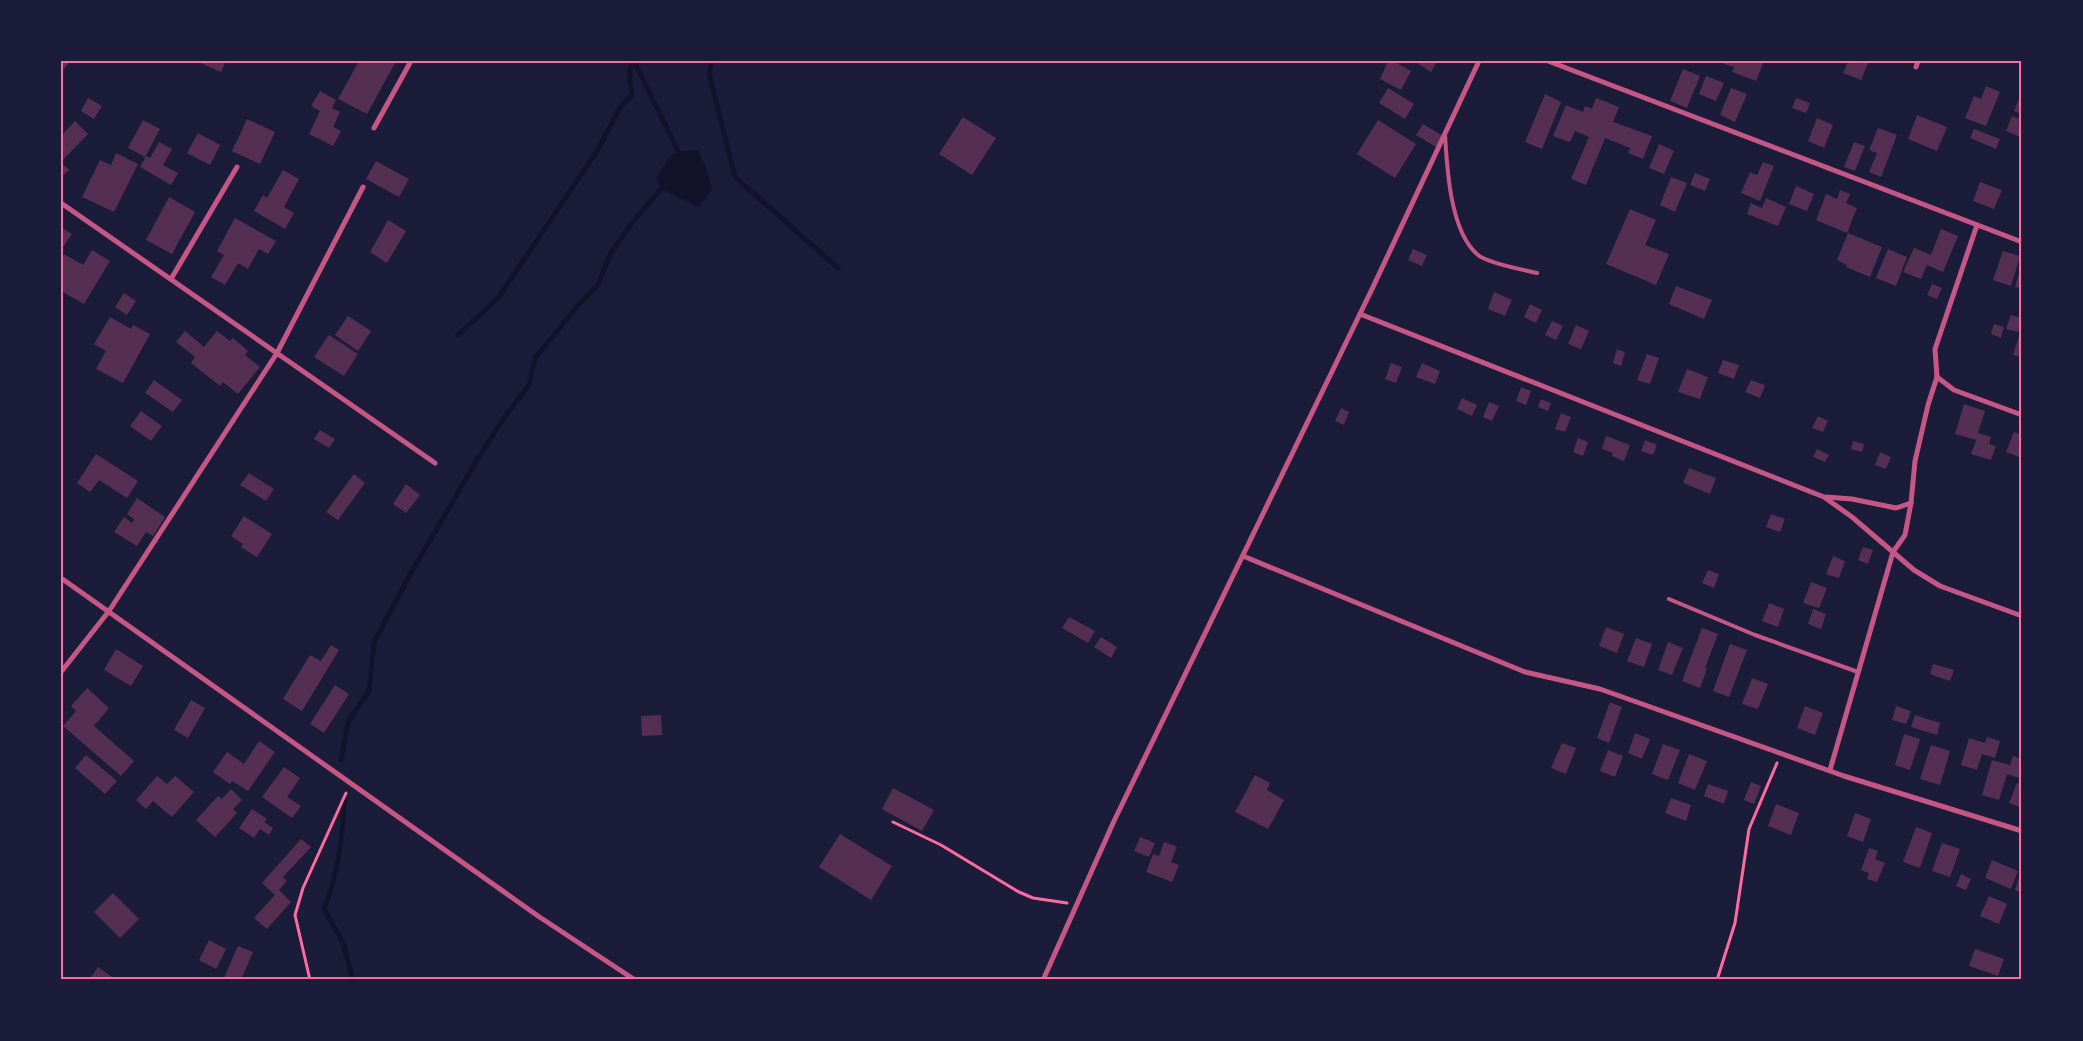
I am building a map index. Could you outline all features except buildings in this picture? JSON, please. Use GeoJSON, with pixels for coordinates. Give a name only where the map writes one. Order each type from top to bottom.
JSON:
{"type":"FeatureCollection","features":[{"type":"Feature","properties":{"kind":"street"},"geometry":{"type":"LineString","coordinates":[[374,128],[411,61]]}},
{"type":"Feature","properties":{"kind":"street"},"geometry":{"type":"LineString","coordinates":[[1043,980],[1114,821],[1360,314],[1479,61]]}},
{"type":"Feature","properties":{"kind":"street"},"geometry":{"type":"LineString","coordinates":[[1548,61],[2022,242]]}},
{"type":"Feature","properties":{"kind":"street"},"geometry":{"type":"LineString","coordinates":[[1916,67],[1918,61]]}},
{"type":"Feature","properties":{"kind":"street"},"geometry":{"type":"LineString","coordinates":[[171,280],[237,167]]}},
{"type":"Feature","properties":{"kind":"street"},"geometry":{"type":"LineString","coordinates":[[61,672],[110,611],[277,353],[363,187]]}},
{"type":"Feature","properties":{"kind":"street"},"geometry":{"type":"LineString","coordinates":[[61,203],[435,463]]}},
{"type":"Feature","properties":{"kind":"street"},"geometry":{"type":"LineString","coordinates":[[1830,770],[1893,552],[1905,535],[1911,503],[1915,461],[1937,377],[1934,349],[1977,225]]}},
{"type":"Feature","properties":{"kind":"street"},"geometry":{"type":"LineString","coordinates":[[1360,314],[1824,497],[1914,570],[1940,586],[2022,616]]}},
{"type":"Feature","properties":{"kind":"street"},"geometry":{"type":"LineString","coordinates":[[1937,377],[1954,390],[2022,414]]}},
{"type":"Feature","properties":{"kind":"street"},"geometry":{"type":"LineString","coordinates":[[1824,497],[1852,499],[1896,508],[1911,503]]}},
{"type":"Feature","properties":{"kind":"street"},"geometry":{"type":"LineString","coordinates":[[1242,556],[1525,672],[1600,689],[1830,770],[2022,831]]}},
{"type":"Feature","properties":{"kind":"street"},"geometry":{"type":"LineString","coordinates":[[61,578],[538,916],[635,980]]}},
{"type":"Feature","properties":{"kind":"lane"},"geometry":{"type":"LineString","coordinates":[[1445,132],[1450,191],[1466,242],[1479,257],[1537,273]]}},
{"type":"Feature","properties":{"kind":"lane"},"geometry":{"type":"LineString","coordinates":[[1669,599],[1755,635],[1858,672]]}},
{"type":"Feature","properties":{"kind":"path"},"geometry":{"type":"LineString","coordinates":[[1717,980],[1735,923],[1749,829],[1782,753]]}},
{"type":"Feature","properties":{"kind":"path"},"geometry":{"type":"LineString","coordinates":[[310,980],[294,915],[303,888],[350,783]]}},
{"type":"Feature","properties":{"kind":"path"},"geometry":{"type":"LineString","coordinates":[[893,822],[941,845],[1019,892],[1033,898],[1077,904]]}},
{"type":"Feature","properties":{"kind":"shaded area"},"geometry":{"type":"Polygon","coordinates":[[[698,150],[706,167],[712,189],[699,207],[661,189],[656,178],[672,155],[681,151],[698,150]]]}},
{"type":"Feature","properties":{"kind":"waterway"},"geometry":{"type":"LineString","coordinates":[[458,335],[498,298],[597,151],[621,106],[632,95],[630,82],[632,61]]}},
{"type":"Feature","properties":{"kind":"waterway"},"geometry":{"type":"LineString","coordinates":[[634,61],[678,151],[678,157]]}},
{"type":"Feature","properties":{"kind":"waterway"},"geometry":{"type":"LineString","coordinates":[[712,61],[709,73],[735,177],[838,268]]}},
{"type":"Feature","properties":{"kind":"waterway"},"geometry":{"type":"LineString","coordinates":[[341,760],[348,722],[369,691],[374,642],[412,571],[477,460],[504,418],[529,385],[535,358],[581,302],[598,285],[610,254],[632,223],[665,184]]}},
{"type":"Feature","properties":{"kind":"waterway"},"geometry":{"type":"LineString","coordinates":[[344,800],[339,856],[333,883],[324,909],[343,943],[353,980]]}}]}
